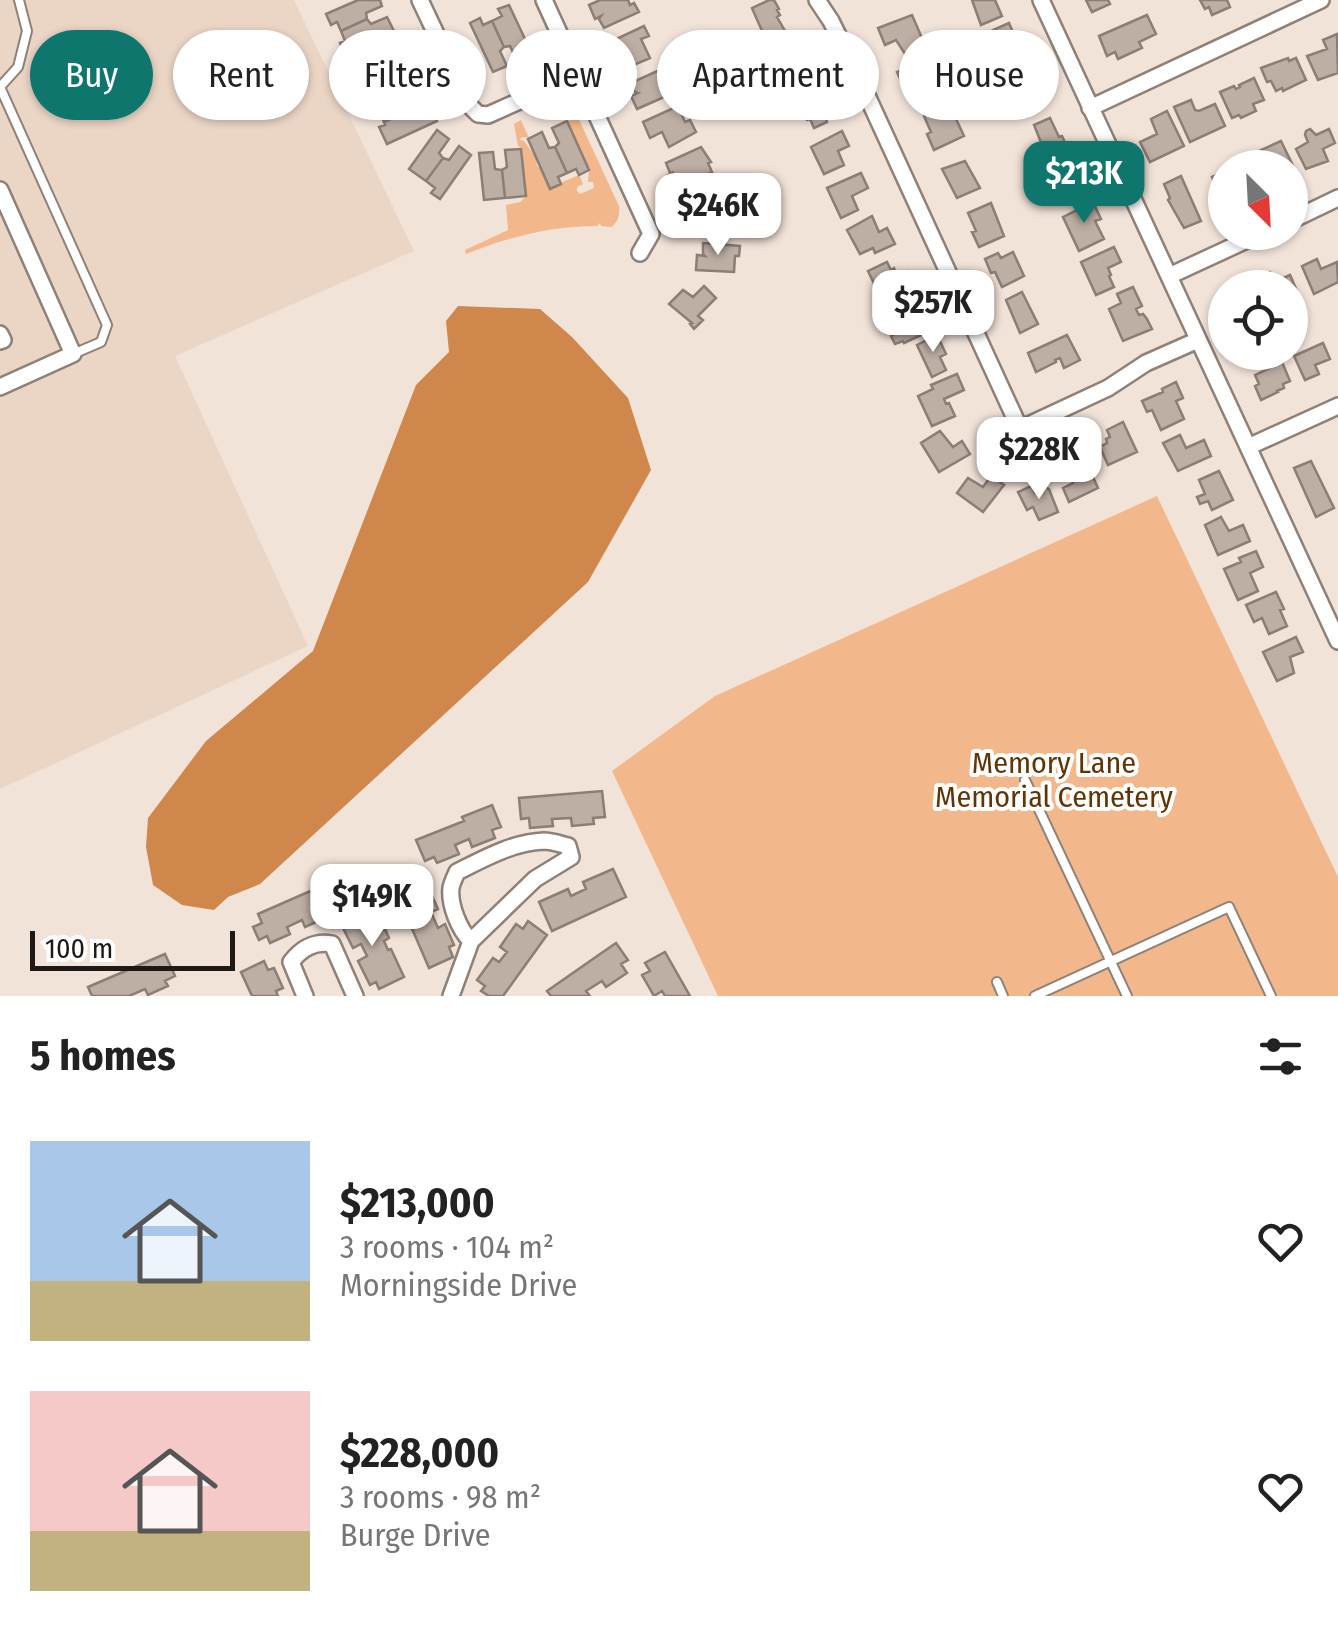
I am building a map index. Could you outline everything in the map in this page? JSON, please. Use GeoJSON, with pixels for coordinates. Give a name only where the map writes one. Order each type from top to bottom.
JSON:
{"type":"FeatureCollection","features":[{"type":"Feature","properties":{"kind":"street"},"geometry":{"type":"LineString","coordinates":[[420,0],[467,100],[478,114],[488,115],[506,107]]}},
{"type":"Feature","properties":{"kind":"street"},"geometry":{"type":"LineString","coordinates":[[544,0],[558,30]]}},
{"type":"Feature","properties":{"kind":"street"},"geometry":{"type":"LineString","coordinates":[[818,0],[832,21],[1020,428],[1108,388],[1146,363],[1198,340]]}},
{"type":"Feature","properties":{"kind":"street"},"geometry":{"type":"LineString","coordinates":[[1041,0],[1248,448],[1334,623],[1338,641]]}},
{"type":"Feature","properties":{"kind":"street"},"geometry":{"type":"LineString","coordinates":[[1090,108],[1320,0]]}},
{"type":"Feature","properties":{"kind":"street"},"geometry":{"type":"LineString","coordinates":[[1275,1],[1283,18]]}},
{"type":"Feature","properties":{"kind":"street"},"geometry":{"type":"LineString","coordinates":[[599,120],[651,234],[640,253]]}},
{"type":"Feature","properties":{"kind":"street"},"geometry":{"type":"LineString","coordinates":[[0,190],[72,354],[0,387]]}},
{"type":"Feature","properties":{"kind":"street"},"geometry":{"type":"LineString","coordinates":[[1308,212],[1338,198]]}},
{"type":"Feature","properties":{"kind":"street"},"geometry":{"type":"LineString","coordinates":[[1169,276],[1225,250]]}},
{"type":"Feature","properties":{"kind":"street"},"geometry":{"type":"LineString","coordinates":[[1248,448],[1338,406]]}},
{"type":"Feature","properties":{"kind":"street"},"geometry":{"type":"LineString","coordinates":[[451,996],[471,942],[536,880],[570,857],[568,846],[546,840],[520,845],[457,872],[450,890],[464,935],[471,942]]}},
{"type":"Feature","properties":{"kind":"street"},"geometry":{"type":"LineString","coordinates":[[305,996],[291,962],[300,950],[320,942],[332,944],[355,996]]}},
{"type":"Feature","properties":{"kind":"lane"},"geometry":{"type":"LineString","coordinates":[[19,0],[28,31],[18,68],[0,86],[107,325],[101,342],[72,354]]}},
{"type":"Feature","properties":{"kind":"lane"},"geometry":{"type":"LineString","coordinates":[[1025,780],[1127,996]]}},
{"type":"Feature","properties":{"kind":"lane"},"geometry":{"type":"LineString","coordinates":[[1036,996],[1230,908],[1271,996]]}},
{"type":"Feature","properties":{"kind":"lane"},"geometry":{"type":"LineString","coordinates":[[996,982],[1003,996]]}},
{"type":"Feature","properties":{"kind":"shaded area"},"geometry":{"type":"Polygon","coordinates":[[[0,0],[294,0],[308,30],[173,30],[173,120],[309,120],[309,31],[329,73],[329,120],[351,120],[414,251],[175,356],[308,646],[0,789],[0,0]]]}},
{"type":"Feature","properties":{"kind":"shaded area"},"geometry":{"type":"Polygon","coordinates":[[[458,306],[540,309],[572,337],[628,398],[651,470],[588,582],[260,884],[228,897],[214,910],[182,905],[153,885],[146,847],[148,818],[206,741],[313,651],[416,385],[449,352],[446,321],[458,306]]]}},
{"type":"Feature","properties":{"kind":"green space"},"geometry":{"type":"Polygon","coordinates":[[[521,120],[529,138],[520,140],[536,157],[537,166],[560,183],[579,175],[583,184],[577,187],[580,194],[594,188],[593,182],[588,182],[589,170],[567,121],[579,120],[619,206],[616,222],[612,227],[600,223],[530,234],[466,254],[465,250],[508,230],[506,205],[520,202],[526,196],[522,148],[518,146],[514,124],[521,120]]]}},
{"type":"Feature","properties":{"kind":"green space","name":"Memory Lane Memorial Cemetery"},"geometry":{"type":"Polygon","coordinates":[[[1157,496],[1338,877],[1338,996],[718,996],[612,771],[715,696],[1157,496]]]}},
{"type":"Feature","properties":{"kind":"building"},"geometry":{"type":"Polygon","coordinates":[[[358,0],[380,0],[382,6],[366,13],[367,19],[343,30],[337,22],[331,25],[326,14],[358,0]]]}},
{"type":"Feature","properties":{"kind":"building"},"geometry":{"type":"Polygon","coordinates":[[[600,0],[628,0],[639,12],[604,28],[601,16],[595,19],[589,5],[600,0]]]}},
{"type":"Feature","properties":{"kind":"building"},"geometry":{"type":"Polygon","coordinates":[[[774,0],[784,30],[762,30],[752,8],[774,0]]]}},
{"type":"Feature","properties":{"kind":"building"},"geometry":{"type":"Polygon","coordinates":[[[972,0],[995,0],[1002,16],[981,25],[972,0]]]}},
{"type":"Feature","properties":{"kind":"building"},"geometry":{"type":"Polygon","coordinates":[[[1086,0],[1108,0],[1110,4],[1092,12],[1086,0]]]}},
{"type":"Feature","properties":{"kind":"building"},"geometry":{"type":"Polygon","coordinates":[[[1200,0],[1227,0],[1230,7],[1212,15],[1200,0]]]}},
{"type":"Feature","properties":{"kind":"building"},"geometry":{"type":"Polygon","coordinates":[[[509,5],[521,30],[506,30],[506,47],[492,21],[502,16],[498,9],[509,5]]]}},
{"type":"Feature","properties":{"kind":"building"},"geometry":{"type":"Polygon","coordinates":[[[912,15],[918,30],[899,30],[899,45],[896,40],[885,45],[878,28],[912,15]]]}},
{"type":"Feature","properties":{"kind":"building"},"geometry":{"type":"Polygon","coordinates":[[[1147,15],[1156,34],[1139,42],[1142,48],[1118,59],[1115,52],[1107,56],[1099,36],[1147,15]]]}},
{"type":"Feature","properties":{"kind":"building"},"geometry":{"type":"Polygon","coordinates":[[[387,17],[394,30],[343,30],[367,19],[371,24],[387,17]]]}},
{"type":"Feature","properties":{"kind":"building"},"geometry":{"type":"Polygon","coordinates":[[[480,18],[483,25],[492,21],[504,47],[500,51],[506,66],[493,72],[486,57],[486,30],[473,30],[470,23],[480,18]]]}},
{"type":"Feature","properties":{"kind":"building"},"geometry":{"type":"Polygon","coordinates":[[[1009,23],[1012,30],[993,30],[1009,23]]]}},
{"type":"Feature","properties":{"kind":"building"},"geometry":{"type":"Polygon","coordinates":[[[644,26],[649,36],[641,39],[650,58],[637,64],[637,30],[644,26]]]}},
{"type":"Feature","properties":{"kind":"building"},"geometry":{"type":"Polygon","coordinates":[[[1337,34],[1338,73],[1318,80],[1307,56],[1327,49],[1323,40],[1337,34]]]}},
{"type":"Feature","properties":{"kind":"building"},"geometry":{"type":"Polygon","coordinates":[[[1296,58],[1306,80],[1276,91],[1261,68],[1296,58]]]}},
{"type":"Feature","properties":{"kind":"building"},"geometry":{"type":"Polygon","coordinates":[[[657,71],[657,100],[637,109],[638,93],[637,80],[657,71]]]}},
{"type":"Feature","properties":{"kind":"building"},"geometry":{"type":"Polygon","coordinates":[[[1254,78],[1264,100],[1253,104],[1256,111],[1232,118],[1220,92],[1234,86],[1236,89],[1254,78]]]}},
{"type":"Feature","properties":{"kind":"building"},"geometry":{"type":"Polygon","coordinates":[[[1191,100],[1199,111],[1215,104],[1225,126],[1190,142],[1174,107],[1191,100]]]}},
{"type":"Feature","properties":{"kind":"building"},"geometry":{"type":"Polygon","coordinates":[[[1167,111],[1184,146],[1150,162],[1140,142],[1157,134],[1151,119],[1167,111]]]}},
{"type":"Feature","properties":{"kind":"building"},"geometry":{"type":"Polygon","coordinates":[[[657,116],[657,120],[690,120],[696,132],[669,147],[662,132],[650,138],[643,122],[657,116]]]}},
{"type":"Feature","properties":{"kind":"building"},"geometry":{"type":"Polygon","coordinates":[[[810,120],[826,120],[827,122],[814,128],[810,120]]]}},
{"type":"Feature","properties":{"kind":"building"},"geometry":{"type":"Polygon","coordinates":[[[926,120],[956,120],[964,136],[934,150],[927,134],[931,132],[926,120]]]}},
{"type":"Feature","properties":{"kind":"building"},"geometry":{"type":"Polygon","coordinates":[[[1051,120],[1068,149],[1052,157],[1050,152],[1043,155],[1034,125],[1051,120]]]}},
{"type":"Feature","properties":{"kind":"building"},"geometry":{"type":"Polygon","coordinates":[[[437,121],[387,144],[379,127],[384,122],[437,121]]]}},
{"type":"Feature","properties":{"kind":"building"},"geometry":{"type":"Polygon","coordinates":[[[567,121],[589,170],[579,175],[576,169],[567,173],[555,147],[559,143],[552,128],[567,121]]]}},
{"type":"Feature","properties":{"kind":"building"},"geometry":{"type":"Polygon","coordinates":[[[1310,129],[1316,135],[1329,129],[1335,143],[1323,149],[1328,161],[1308,168],[1308,150],[1296,149],[1308,142],[1306,131],[1310,129]]]}},
{"type":"Feature","properties":{"kind":"building"},"geometry":{"type":"Polygon","coordinates":[[[437,130],[449,139],[439,153],[443,158],[426,181],[409,169],[437,130]]]}},
{"type":"Feature","properties":{"kind":"building"},"geometry":{"type":"Polygon","coordinates":[[[842,131],[849,146],[838,151],[844,165],[824,174],[811,147],[842,131]]]}},
{"type":"Feature","properties":{"kind":"building"},"geometry":{"type":"Polygon","coordinates":[[[542,132],[549,148],[555,147],[567,173],[558,177],[561,184],[550,189],[528,139],[542,132]]]}},
{"type":"Feature","properties":{"kind":"building"},"geometry":{"type":"Polygon","coordinates":[[[1281,141],[1285,150],[1261,150],[1281,141]]]}},
{"type":"Feature","properties":{"kind":"building"},"geometry":{"type":"Polygon","coordinates":[[[459,146],[471,155],[440,199],[431,193],[435,188],[426,181],[443,158],[449,160],[459,146]]]}},
{"type":"Feature","properties":{"kind":"building"},"geometry":{"type":"Polygon","coordinates":[[[701,147],[711,162],[708,163],[712,172],[674,189],[668,175],[674,172],[670,173],[666,163],[701,147]]]}},
{"type":"Feature","properties":{"kind":"building"},"geometry":{"type":"Polygon","coordinates":[[[521,149],[526,196],[505,198],[505,150],[521,149]]]}},
{"type":"Feature","properties":{"kind":"building"},"geometry":{"type":"Polygon","coordinates":[[[493,152],[495,169],[502,170],[505,198],[484,200],[479,153],[493,152]]]}},
{"type":"Feature","properties":{"kind":"building"},"geometry":{"type":"Polygon","coordinates":[[[965,161],[980,188],[957,198],[942,169],[965,161]]]}},
{"type":"Feature","properties":{"kind":"building"},"geometry":{"type":"Polygon","coordinates":[[[1070,167],[1075,179],[1081,177],[1087,190],[1057,199],[1050,176],[1070,167]]]}},
{"type":"Feature","properties":{"kind":"building"},"geometry":{"type":"Polygon","coordinates":[[[861,173],[868,188],[852,196],[858,210],[841,218],[827,188],[861,173]]]}},
{"type":"Feature","properties":{"kind":"building"},"geometry":{"type":"Polygon","coordinates":[[[1181,176],[1201,221],[1184,228],[1164,184],[1181,176]]]}},
{"type":"Feature","properties":{"kind":"building"},"geometry":{"type":"Polygon","coordinates":[[[711,190],[722,215],[695,227],[681,204],[711,190]]]}},
{"type":"Feature","properties":{"kind":"building"},"geometry":{"type":"Polygon","coordinates":[[[1093,202],[1101,219],[1095,221],[1104,239],[1079,251],[1063,217],[1093,202]]]}},
{"type":"Feature","properties":{"kind":"building"},"geometry":{"type":"Polygon","coordinates":[[[991,203],[1004,236],[979,247],[968,213],[991,203]]]}},
{"type":"Feature","properties":{"kind":"building"},"geometry":{"type":"Polygon","coordinates":[[[872,216],[879,232],[887,228],[895,244],[875,253],[873,248],[860,254],[847,230],[872,216]]]}},
{"type":"Feature","properties":{"kind":"building"},"geometry":{"type":"Polygon","coordinates":[[[703,243],[740,246],[734,272],[696,270],[697,255],[705,256],[703,243]]]}},
{"type":"Feature","properties":{"kind":"building"},"geometry":{"type":"Polygon","coordinates":[[[1114,247],[1121,262],[1108,268],[1114,287],[1096,295],[1081,262],[1114,247]]]}},
{"type":"Feature","properties":{"kind":"building"},"geometry":{"type":"Polygon","coordinates":[[[1013,252],[1024,276],[1002,287],[985,259],[1013,252]]]}},
{"type":"Feature","properties":{"kind":"building"},"geometry":{"type":"Polygon","coordinates":[[[1317,259],[1321,269],[1337,262],[1338,282],[1314,294],[1308,270],[1302,266],[1317,259]]]}},
{"type":"Feature","properties":{"kind":"building"},"geometry":{"type":"Polygon","coordinates":[[[887,262],[897,275],[907,271],[915,288],[882,300],[868,271],[887,262]]]}},
{"type":"Feature","properties":{"kind":"building"},"geometry":{"type":"Polygon","coordinates":[[[704,286],[716,298],[698,316],[703,320],[694,329],[669,304],[683,290],[693,297],[704,286]]]}},
{"type":"Feature","properties":{"kind":"building"},"geometry":{"type":"Polygon","coordinates":[[[1133,287],[1142,306],[1136,309],[1152,329],[1123,341],[1109,309],[1121,303],[1117,294],[1133,287]]]}},
{"type":"Feature","properties":{"kind":"building"},"geometry":{"type":"Polygon","coordinates":[[[1022,292],[1038,324],[1020,333],[1006,300],[1022,292]]]}},
{"type":"Feature","properties":{"kind":"building"},"geometry":{"type":"Polygon","coordinates":[[[919,294],[930,331],[895,344],[891,336],[899,332],[888,309],[919,294]]]}},
{"type":"Feature","properties":{"kind":"building"},"geometry":{"type":"Polygon","coordinates":[[[937,335],[946,354],[940,357],[946,370],[932,377],[917,345],[937,335]]]}},
{"type":"Feature","properties":{"kind":"building"},"geometry":{"type":"Polygon","coordinates":[[[1067,335],[1080,360],[1064,368],[1060,358],[1036,372],[1028,353],[1067,335]]]}},
{"type":"Feature","properties":{"kind":"building"},"geometry":{"type":"Polygon","coordinates":[[[1323,343],[1330,359],[1315,365],[1319,374],[1305,380],[1300,370],[1308,370],[1308,350],[1323,343]]]}},
{"type":"Feature","properties":{"kind":"building"},"geometry":{"type":"Polygon","coordinates":[[[1265,370],[1285,370],[1290,381],[1261,400],[1255,375],[1265,370]]]}},
{"type":"Feature","properties":{"kind":"building"},"geometry":{"type":"Polygon","coordinates":[[[957,374],[964,390],[944,399],[955,416],[932,426],[918,396],[933,389],[931,385],[957,374]]]}},
{"type":"Feature","properties":{"kind":"building"},"geometry":{"type":"Polygon","coordinates":[[[1176,382],[1183,398],[1176,401],[1184,419],[1161,430],[1152,410],[1147,412],[1142,401],[1176,382]]]}},
{"type":"Feature","properties":{"kind":"building"},"geometry":{"type":"Polygon","coordinates":[[[1123,422],[1137,452],[1108,465],[1100,447],[1110,437],[1107,430],[1123,422]]]}},
{"type":"Feature","properties":{"kind":"building"},"geometry":{"type":"Polygon","coordinates":[[[940,431],[953,447],[962,441],[970,454],[939,472],[921,443],[940,431]]]}},
{"type":"Feature","properties":{"kind":"building"},"geometry":{"type":"Polygon","coordinates":[[[1180,435],[1186,448],[1204,440],[1211,456],[1178,471],[1163,443],[1180,435]]]}},
{"type":"Feature","properties":{"kind":"building"},"geometry":{"type":"Polygon","coordinates":[[[1083,455],[1098,488],[1069,502],[1063,488],[1076,479],[1068,462],[1083,455]]]}},
{"type":"Feature","properties":{"kind":"building"},"geometry":{"type":"Polygon","coordinates":[[[1311,461],[1334,508],[1316,517],[1294,468],[1311,461]]]}},
{"type":"Feature","properties":{"kind":"building"},"geometry":{"type":"Polygon","coordinates":[[[1219,471],[1233,500],[1212,510],[1208,501],[1200,504],[1197,497],[1205,494],[1199,480],[1219,471]]]}},
{"type":"Feature","properties":{"kind":"building"},"geometry":{"type":"Polygon","coordinates":[[[991,476],[1004,485],[983,512],[957,493],[968,478],[983,487],[991,476]]]}},
{"type":"Feature","properties":{"kind":"building"},"geometry":{"type":"Polygon","coordinates":[[[1031,486],[1035,493],[1044,486],[1049,489],[1058,512],[1039,520],[1033,507],[1027,510],[1018,492],[1031,486]]]}},
{"type":"Feature","properties":{"kind":"building"},"geometry":{"type":"Polygon","coordinates":[[[1221,517],[1229,531],[1243,525],[1250,541],[1218,555],[1205,525],[1221,517]]]}},
{"type":"Feature","properties":{"kind":"building"},"geometry":{"type":"Polygon","coordinates":[[[1256,551],[1263,567],[1250,573],[1258,591],[1238,600],[1224,569],[1256,551]]]}},
{"type":"Feature","properties":{"kind":"building"},"geometry":{"type":"Polygon","coordinates":[[[1276,592],[1287,626],[1269,634],[1262,618],[1254,622],[1246,605],[1276,592]]]}},
{"type":"Feature","properties":{"kind":"building"},"geometry":{"type":"Polygon","coordinates":[[[1296,637],[1303,652],[1290,657],[1294,673],[1277,681],[1263,652],[1296,637]]]}},
{"type":"Feature","properties":{"kind":"building"},"geometry":{"type":"Polygon","coordinates":[[[602,791],[605,817],[593,818],[594,824],[572,826],[571,818],[552,819],[553,826],[530,828],[529,818],[521,819],[519,798],[602,791]]]}},
{"type":"Feature","properties":{"kind":"building"},"geometry":{"type":"Polygon","coordinates":[[[492,805],[501,827],[492,830],[495,838],[472,847],[469,839],[455,845],[459,854],[437,863],[434,857],[425,861],[416,840],[492,805]]]}},
{"type":"Feature","properties":{"kind":"building"},"geometry":{"type":"Polygon","coordinates":[[[613,869],[626,897],[552,931],[539,902],[568,889],[571,896],[586,889],[583,882],[613,869]]]}},
{"type":"Feature","properties":{"kind":"building"},"geometry":{"type":"Polygon","coordinates":[[[420,884],[422,890],[428,887],[438,909],[431,912],[438,928],[445,924],[454,945],[449,947],[453,957],[429,968],[397,894],[420,884]]]}},
{"type":"Feature","properties":{"kind":"building"},"geometry":{"type":"Polygon","coordinates":[[[324,885],[332,904],[323,908],[327,917],[305,927],[302,920],[287,927],[290,934],[270,943],[267,936],[259,940],[253,927],[262,923],[258,914],[324,885]]]}},
{"type":"Feature","properties":{"kind":"building"},"geometry":{"type":"Polygon","coordinates":[[[363,904],[377,933],[385,929],[389,938],[384,941],[404,977],[379,989],[376,982],[370,985],[358,961],[367,956],[361,944],[353,948],[341,924],[350,919],[346,913],[363,904]]]}},
{"type":"Feature","properties":{"kind":"building"},"geometry":{"type":"Polygon","coordinates":[[[528,921],[547,935],[503,996],[489,996],[481,991],[485,986],[477,980],[493,958],[499,962],[507,952],[500,947],[516,924],[523,929],[528,921]]]}},
{"type":"Feature","properties":{"kind":"building"},"geometry":{"type":"Polygon","coordinates":[[[616,943],[628,960],[621,964],[627,973],[606,987],[602,981],[586,991],[590,996],[551,996],[547,991],[616,943]]]}},
{"type":"Feature","properties":{"kind":"building"},"geometry":{"type":"Polygon","coordinates":[[[665,952],[690,996],[665,996],[662,991],[654,996],[642,975],[650,971],[645,963],[665,952]]]}},
{"type":"Feature","properties":{"kind":"building"},"geometry":{"type":"Polygon","coordinates":[[[165,954],[175,976],[165,981],[168,986],[148,995],[145,989],[129,996],[92,996],[88,987],[165,954]]]}},
{"type":"Feature","properties":{"kind":"building"},"geometry":{"type":"Polygon","coordinates":[[[264,961],[268,970],[274,968],[283,988],[276,991],[278,996],[252,996],[241,972],[264,961]]]}}]}
